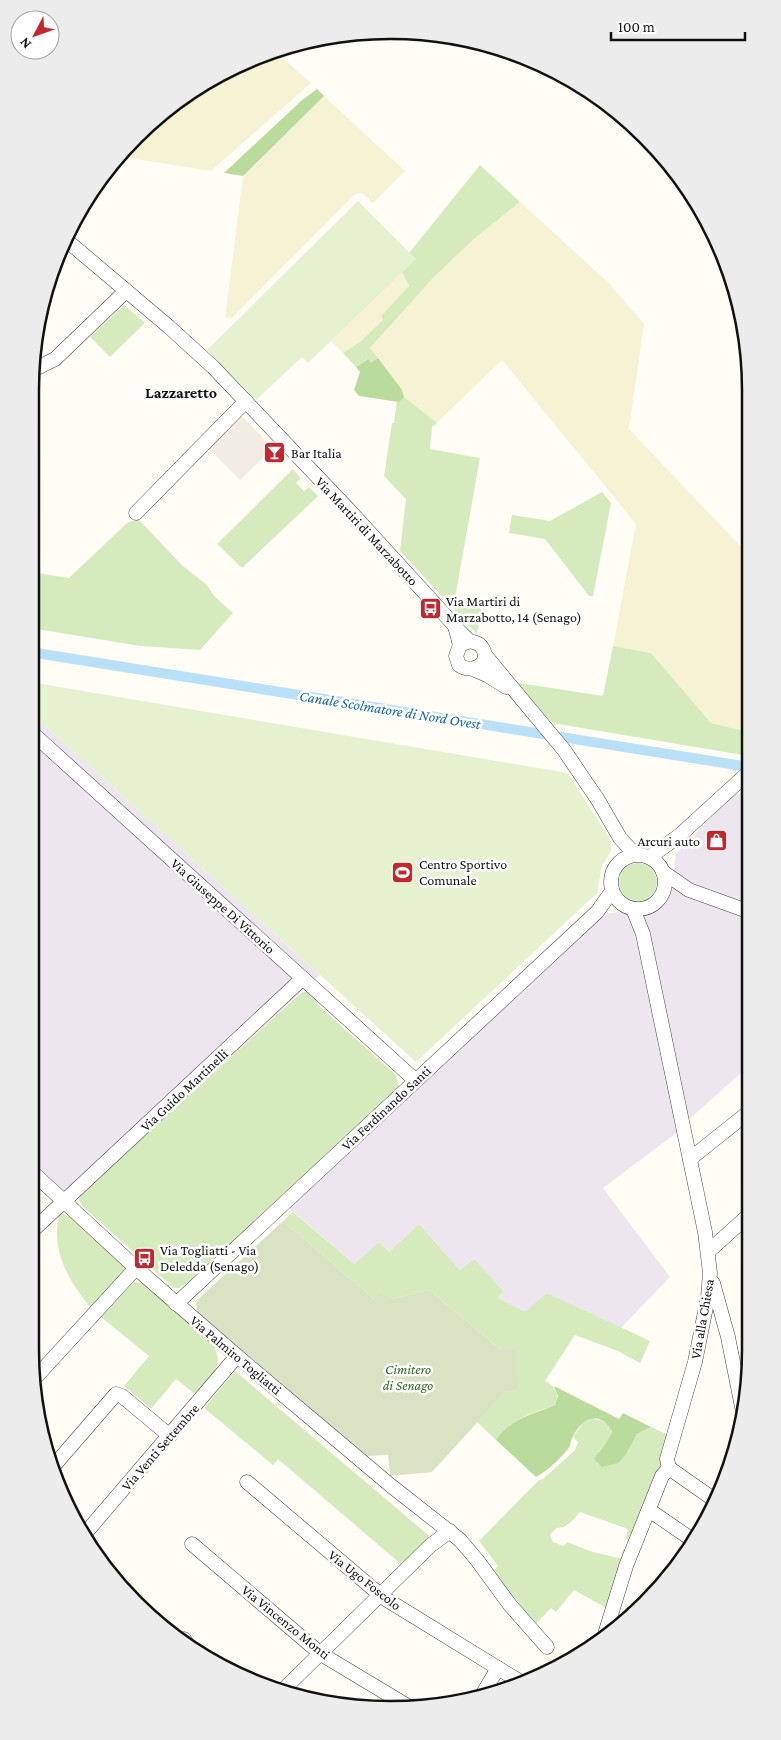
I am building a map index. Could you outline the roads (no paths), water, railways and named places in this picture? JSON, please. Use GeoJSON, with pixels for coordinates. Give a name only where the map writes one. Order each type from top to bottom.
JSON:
{"type":"FeatureCollection","features":[{"type":"Feature","properties":{"kind":"street","name":"Via Martiri di Marzabotto"},"geometry":{"type":"LineString","coordinates":[[71,244],[178,335],[246,401],[455,626],[465,643]]}},
{"type":"Feature","properties":{"kind":"street"},"geometry":{"type":"LineString","coordinates":[[40,367],[55,359],[126,291]]}},
{"type":"Feature","properties":{"kind":"street"},"geometry":{"type":"LineString","coordinates":[[136,513],[246,401]]}},
{"type":"Feature","properties":{"kind":"street"},"geometry":{"type":"LineString","coordinates":[[519,696],[487,675],[474,669],[464,668],[458,662],[456,652],[465,643],[474,642],[482,647],[485,655],[564,750],[598,800],[620,838],[631,850],[655,860],[663,871],[689,890],[742,909]]}},
{"type":"Feature","properties":{"kind":"street"},"geometry":{"type":"LineString","coordinates":[[474,669],[482,664],[485,655]]}},
{"type":"Feature","properties":{"kind":"street","name":"Via Giuseppe Di Vittorio"},"geometry":{"type":"LineString","coordinates":[[39,739],[415,1080]]}},
{"type":"Feature","properties":{"kind":"street"},"geometry":{"type":"LineString","coordinates":[[680,834],[664,861],[664,887],[662,894],[656,902],[648,907],[627,906],[616,898],[612,891],[611,874],[620,861],[625,857],[644,856],[680,834],[742,779]]}},
{"type":"Feature","properties":{"kind":"street"},"geometry":{"type":"LineString","coordinates":[[620,838],[620,861]]}},
{"type":"Feature","properties":{"kind":"street"},"geometry":{"type":"LineString","coordinates":[[662,894],[672,891],[689,890]]}},
{"type":"Feature","properties":{"kind":"street","name":"Via Ferdinando Santi"},"geometry":{"type":"LineString","coordinates":[[176,1304],[596,912],[612,891]]}},
{"type":"Feature","properties":{"kind":"street","name":"Via Ferdinando Santi"},"geometry":{"type":"LineString","coordinates":[[596,912],[607,907],[627,906]]}},
{"type":"Feature","properties":{"kind":"street","name":"Via alla Chiesa"},"geometry":{"type":"LineString","coordinates":[[607,1627],[626,1566],[662,1476],[669,1468],[666,1459],[703,1329],[710,1273],[708,1251],[690,1159],[643,934],[627,906]]}},
{"type":"Feature","properties":{"kind":"street","name":"Via alla Chiesa"},"geometry":{"type":"LineString","coordinates":[[643,934],[648,907]]}},
{"type":"Feature","properties":{"kind":"street","name":"Via Guido Martinelli"},"geometry":{"type":"LineString","coordinates":[[39,1225],[303,978]]}},
{"type":"Feature","properties":{"kind":"street"},"geometry":{"type":"LineString","coordinates":[[690,1159],[742,1117]]}},
{"type":"Feature","properties":{"kind":"street","name":"Via Palmiro Togliatti"},"geometry":{"type":"LineString","coordinates":[[39,1178],[176,1304],[390,1485],[450,1531],[477,1560],[510,1606],[547,1647]]}},
{"type":"Feature","properties":{"kind":"street"},"geometry":{"type":"LineString","coordinates":[[708,1251],[742,1221]]}},
{"type":"Feature","properties":{"kind":"street"},"geometry":{"type":"LineString","coordinates":[[40,1373],[136,1268]]}},
{"type":"Feature","properties":{"kind":"street"},"geometry":{"type":"LineString","coordinates":[[710,1273],[728,1337],[739,1393]]}},
{"type":"Feature","properties":{"kind":"street"},"geometry":{"type":"LineString","coordinates":[[703,1329],[715,1329],[728,1337]]}},
{"type":"Feature","properties":{"kind":"street","name":"Via Venti Settembre"},"geometry":{"type":"LineString","coordinates":[[89,1529],[237,1356]]}},
{"type":"Feature","properties":{"kind":"street"},"geometry":{"type":"LineString","coordinates":[[57,1462],[116,1394],[122,1396],[170,1436]]}},
{"type":"Feature","properties":{"kind":"street"},"geometry":{"type":"LineString","coordinates":[[669,1468],[710,1497]]}},
{"type":"Feature","properties":{"kind":"street","name":"Via Ugo Foscolo"},"geometry":{"type":"LineString","coordinates":[[247,1482],[380,1595],[515,1678]]}},
{"type":"Feature","properties":{"kind":"street"},"geometry":{"type":"LineString","coordinates":[[649,1510],[688,1537]]}},
{"type":"Feature","properties":{"kind":"street"},"geometry":{"type":"LineString","coordinates":[[431,1545],[436,1538],[436,1522]]}},
{"type":"Feature","properties":{"kind":"street"},"geometry":{"type":"LineString","coordinates":[[287,1686],[431,1545],[450,1531]]}},
{"type":"Feature","properties":{"kind":"street","name":"Via Vincenzo Monti"},"geometry":{"type":"LineString","coordinates":[[192,1544],[321,1654],[399,1701]]}},
{"type":"Feature","properties":{"kind":"street"},"geometry":{"type":"LineString","coordinates":[[486,1688],[498,1668]]}},
{"type":"Feature","properties":{"kind":"waterway","name":"Canale Scolmatore di Nord Ovest"},"geometry":{"type":"LineString","coordinates":[[39,653],[742,766]]}},
{"type":"Feature","properties":{"kind":"place","name":"Bar Italia"},"geometry":{"type":"Point","coordinates":[275,453]}},
{"type":"Feature","properties":{"kind":"place","name":"Via Martiri di Marzabotto, 14 (Senago)"},"geometry":{"type":"Point","coordinates":[430,609]}},
{"type":"Feature","properties":{"kind":"place","name":"Arcuri auto"},"geometry":{"type":"Point","coordinates":[716,841]}},
{"type":"Feature","properties":{"kind":"place","name":"Centro Sportivo Comunale"},"geometry":{"type":"Point","coordinates":[403,872]}},
{"type":"Feature","properties":{"kind":"place","name":"Via Togliatti - Via Deledda (Senago)"},"geometry":{"type":"Point","coordinates":[144,1258]}},
{"type":"Feature","properties":{"kind":"district","name":"Lazzaretto"},"geometry":{"type":"Point","coordinates":[181,392]}},
{"type":"Feature","properties":{"kind":"park label","name":"Cimitero di Senago"},"geometry":{"type":"Point","coordinates":[408,1378]}}]}
